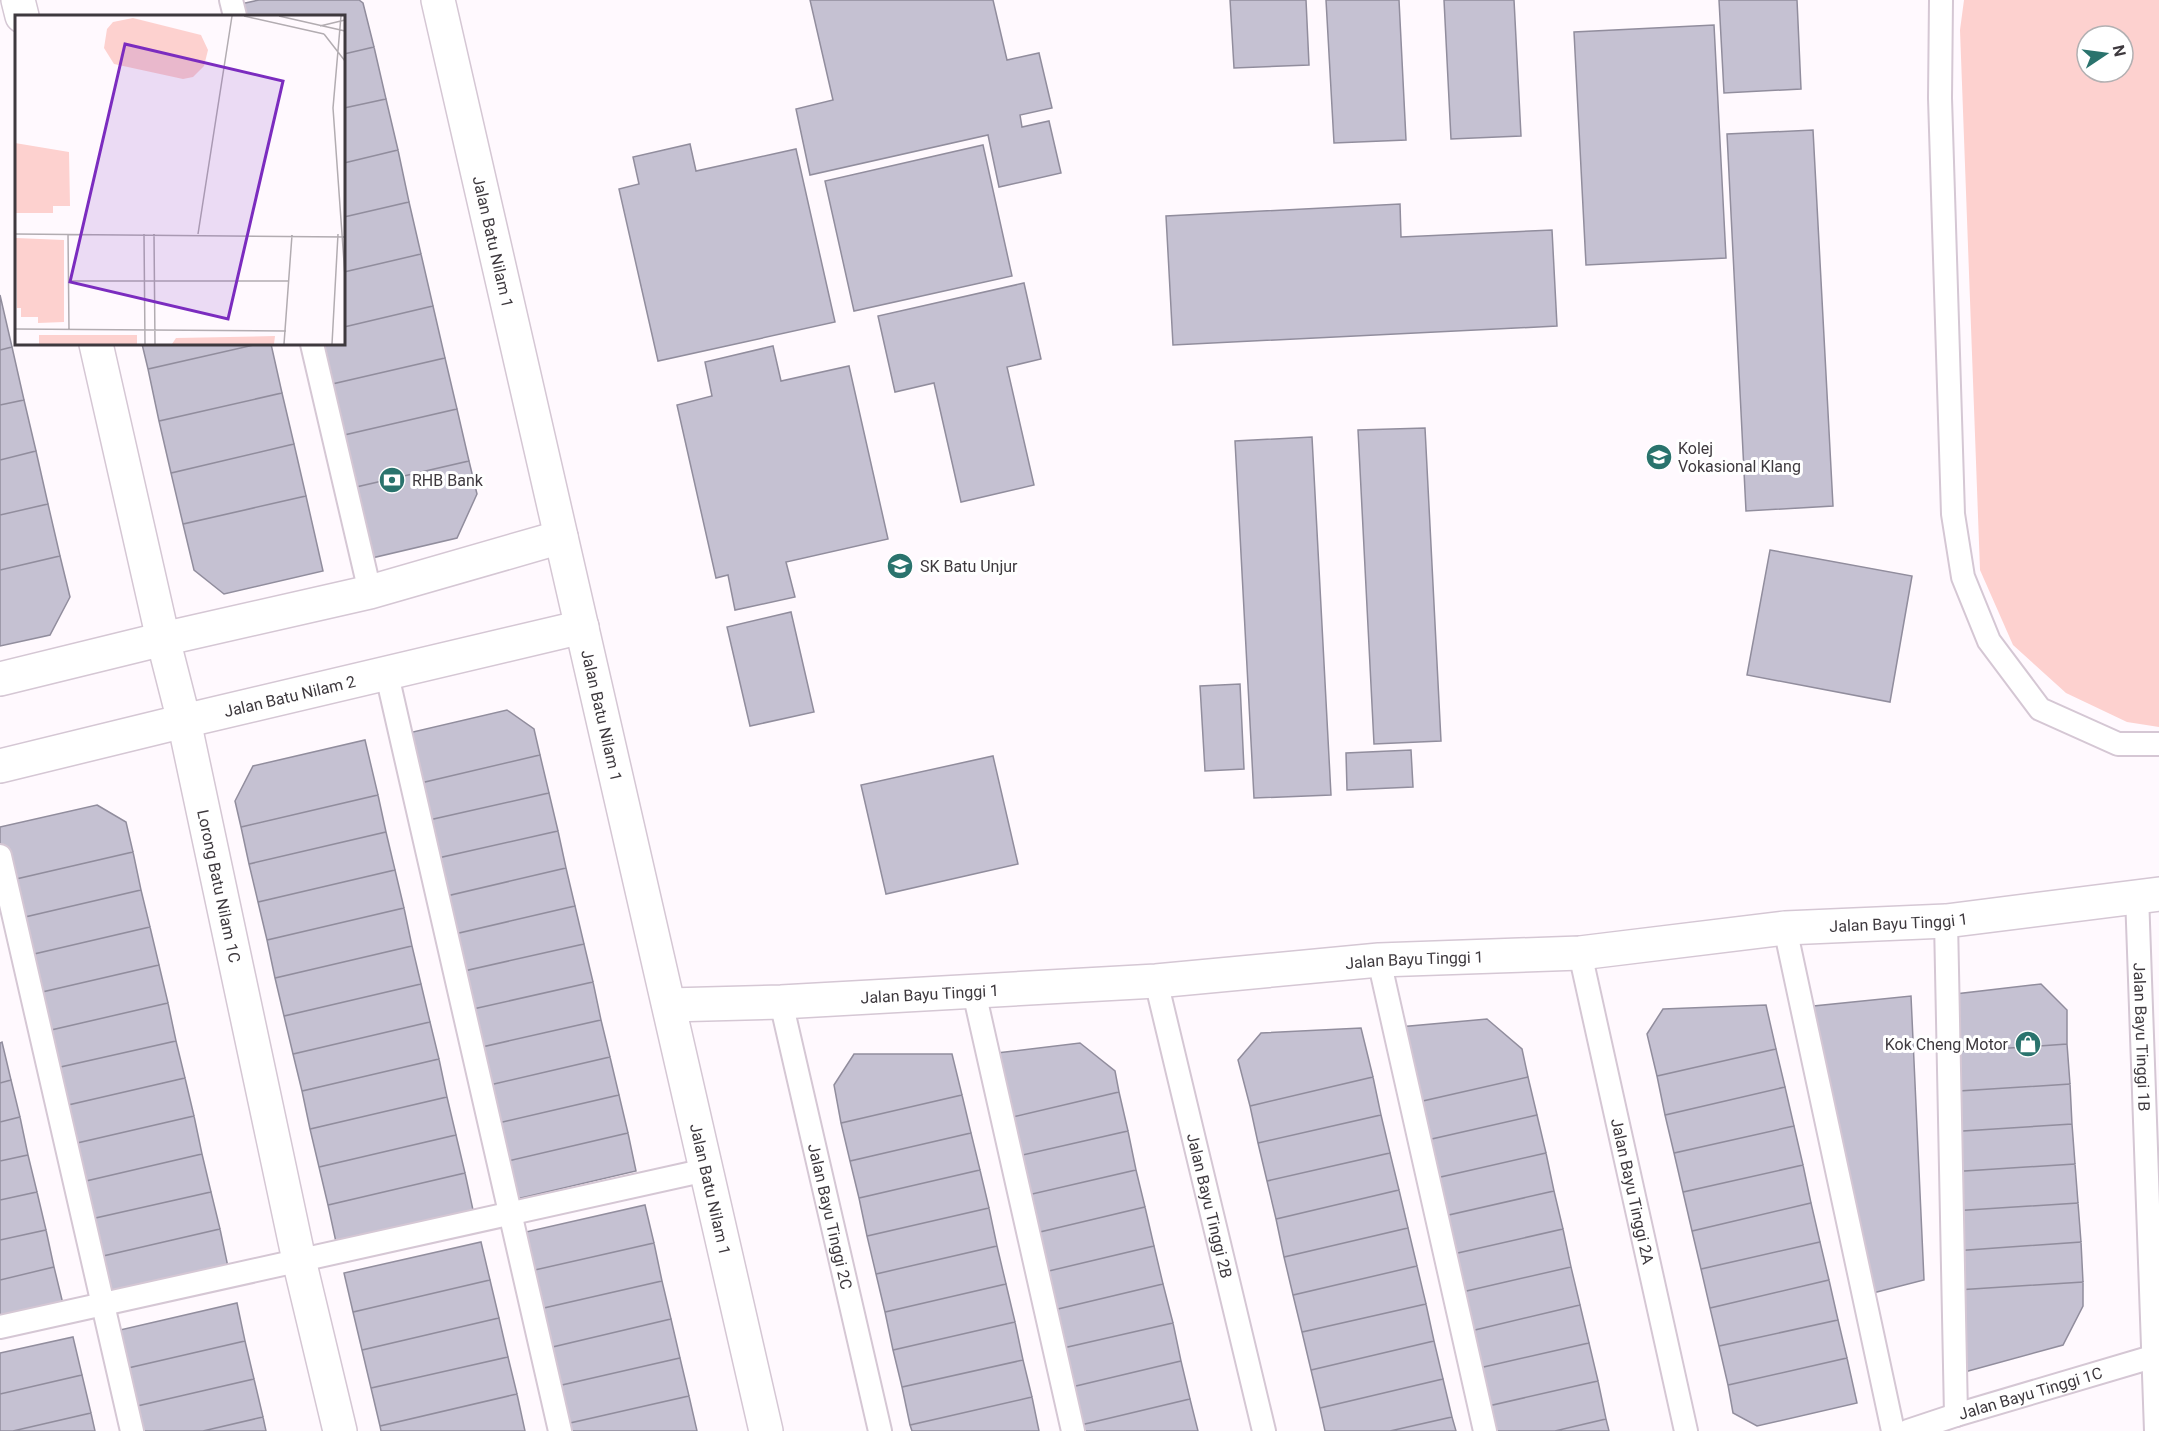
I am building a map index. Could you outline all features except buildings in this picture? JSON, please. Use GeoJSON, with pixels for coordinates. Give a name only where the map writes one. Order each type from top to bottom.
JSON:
{"type":"FeatureCollection","features":[{"type":"Feature","properties":{"kind":"street"},"geometry":{"type":"LineString","coordinates":[[18,0],[22,15]]}},
{"type":"Feature","properties":{"kind":"street","name":"Jalan Batu Nilam 1"},"geometry":{"type":"LineString","coordinates":[[438,0],[766,1431]]}},
{"type":"Feature","properties":{"kind":"street","name":"Lorong Batu Nilam 1C"},"geometry":{"type":"LineString","coordinates":[[96,345],[184,721],[299,1260],[340,1431]]}},
{"type":"Feature","properties":{"kind":"street"},"geometry":{"type":"LineString","coordinates":[[0,679],[370,592],[561,537]]}},
{"type":"Feature","properties":{"kind":"street","name":"Jalan Batu Nilam 2"},"geometry":{"type":"LineString","coordinates":[[0,766],[582,627]]}},
{"type":"Feature","properties":{"kind":"street","name":"Jalan Bayu Tinggi 1"},"geometry":{"type":"LineString","coordinates":[[669,1005],[781,1002],[1156,981],[1379,960],[1580,953],[1785,928],[1946,921],[2148,894]]}},
{"type":"Feature","properties":{"kind":"lane"},"geometry":{"type":"LineString","coordinates":[[231,0],[235,15]]}},
{"type":"Feature","properties":{"kind":"lane"},"geometry":{"type":"LineString","coordinates":[[1941,0],[1940,98],[1953,514],[1963,578],[1989,641],[2040,709],[2118,744],[2159,744]]}},
{"type":"Feature","properties":{"kind":"lane"},"geometry":{"type":"LineString","coordinates":[[312,345],[370,592]]}},
{"type":"Feature","properties":{"kind":"lane"},"geometry":{"type":"LineString","coordinates":[[387,675],[560,1431]]}},
{"type":"Feature","properties":{"kind":"lane"},"geometry":{"type":"LineString","coordinates":[[0,856],[132,1431]]}},
{"type":"Feature","properties":{"kind":"lane","name":"Jalan Bayu Tinggi 1B"},"geometry":{"type":"LineString","coordinates":[[2148,894],[2156,1431]]}},
{"type":"Feature","properties":{"kind":"lane"},"geometry":{"type":"LineString","coordinates":[[1946,921],[1956,1415]]}},
{"type":"Feature","properties":{"kind":"lane"},"geometry":{"type":"LineString","coordinates":[[1785,928],[1893,1431]]}},
{"type":"Feature","properties":{"kind":"lane","name":"Jalan Bayu Tinggi 2A"},"geometry":{"type":"LineString","coordinates":[[1580,953],[1686,1431]]}},
{"type":"Feature","properties":{"kind":"lane"},"geometry":{"type":"LineString","coordinates":[[1379,960],[1485,1431]]}},
{"type":"Feature","properties":{"kind":"lane","name":"Jalan Bayu Tinggi 2B"},"geometry":{"type":"LineString","coordinates":[[1156,981],[1264,1431]]}},
{"type":"Feature","properties":{"kind":"lane"},"geometry":{"type":"LineString","coordinates":[[974,992],[1073,1431]]}},
{"type":"Feature","properties":{"kind":"lane","name":"Jalan Bayu Tinggi 2C"},"geometry":{"type":"LineString","coordinates":[[781,1002],[880,1431]]}},
{"type":"Feature","properties":{"kind":"lane"},"geometry":{"type":"LineString","coordinates":[[0,1327],[706,1170]]}},
{"type":"Feature","properties":{"kind":"lane","name":"Jalan Bayu Tinggi 1C"},"geometry":{"type":"LineString","coordinates":[[1908,1431],[2156,1357]]}},
{"type":"Feature","properties":{"kind":"shaded area"},"geometry":{"type":"Polygon","coordinates":[[[1964,0],[2159,0],[2159,727],[2127,722],[2066,693],[2013,645],[1980,570],[1960,30],[1964,0]]]}},
{"type":"Feature","properties":{"kind":"place","name":"Kolej Vokasional Klang"},"geometry":{"type":"Point","coordinates":[1659,457]}},
{"type":"Feature","properties":{"kind":"place","name":"RHB Bank"},"geometry":{"type":"Point","coordinates":[392,480]}},
{"type":"Feature","properties":{"kind":"place","name":"SK Batu Unjur"},"geometry":{"type":"Point","coordinates":[900,566]}},
{"type":"Feature","properties":{"kind":"place","name":"Kok Cheng Motor"},"geometry":{"type":"Point","coordinates":[2028,1044]}}]}
